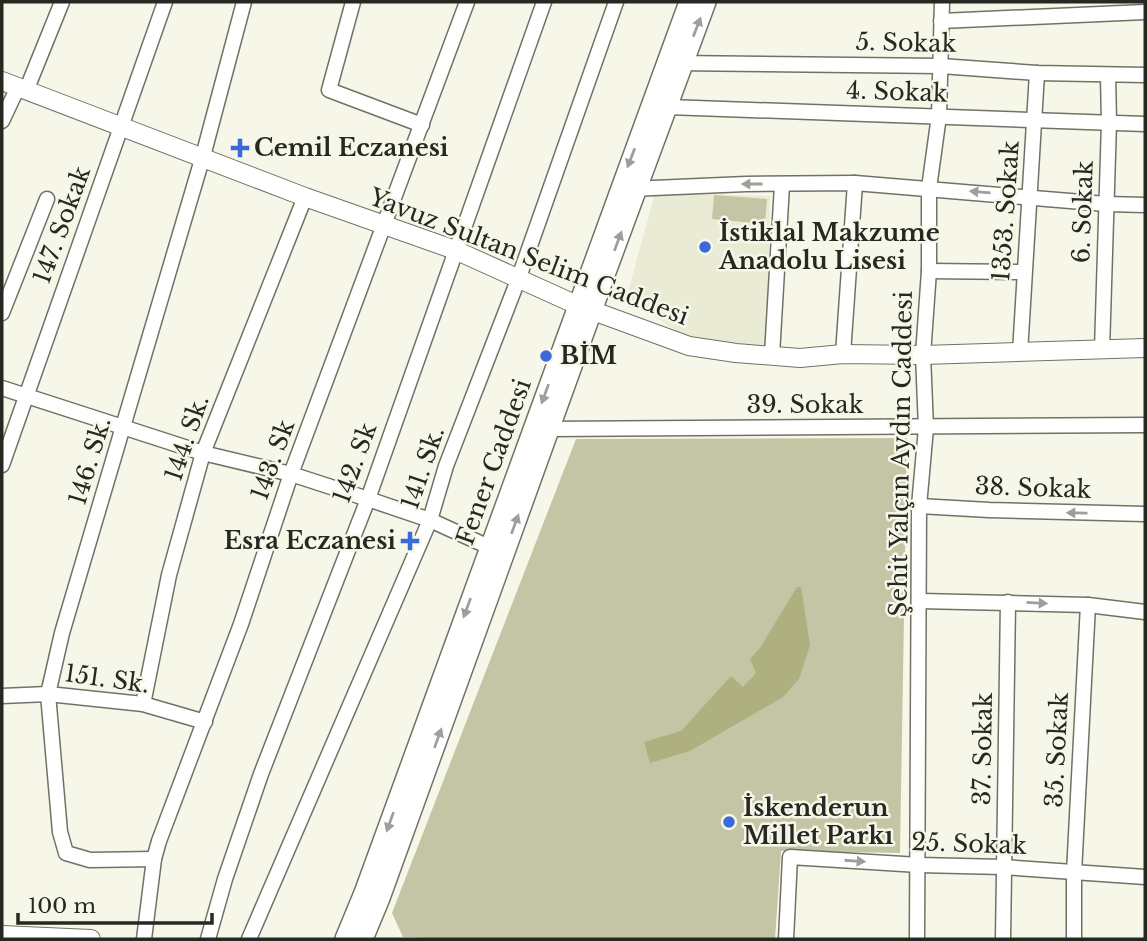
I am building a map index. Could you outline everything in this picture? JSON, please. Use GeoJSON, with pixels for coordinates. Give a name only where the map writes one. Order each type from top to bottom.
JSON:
{"type":"FeatureCollection","features":[{"type":"Feature","properties":{"kind":"main road","name":"Fener Caddesi"},"geometry":{"type":"LineString","coordinates":[[345,939],[369,880],[489,547],[584,308],[658,110],[675,63],[689,2]]}},
{"type":"Feature","properties":{"kind":"main road","name":"Fener Caddesi"},"geometry":{"type":"LineString","coordinates":[[675,63],[706,2]]}},
{"type":"Feature","properties":{"kind":"main road","name":"Fener Caddesi"},"geometry":{"type":"LineString","coordinates":[[363,939],[385,886],[549,429],[584,308]]}},
{"type":"Feature","properties":{"kind":"street"},"geometry":{"type":"LineString","coordinates":[[2,121],[15,86],[62,2]]}},
{"type":"Feature","properties":{"kind":"street","name":"147. Sokak"},"geometry":{"type":"LineString","coordinates":[[2,465],[165,2]]}},
{"type":"Feature","properties":{"kind":"street","name":"146. Sk."},"geometry":{"type":"LineString","coordinates":[[154,859],[90,860],[66,853],[60,832],[48,694],[62,633],[125,427],[244,2]]}},
{"type":"Feature","properties":{"kind":"street"},"geometry":{"type":"LineString","coordinates":[[353,2],[329,90],[422,125]]}},
{"type":"Feature","properties":{"kind":"street","name":"143. Sk"},"geometry":{"type":"LineString","coordinates":[[144,939],[154,859],[159,841],[241,624],[291,474],[467,2]]}},
{"type":"Feature","properties":{"kind":"street","name":"142. Sk"},"geometry":{"type":"LineString","coordinates":[[208,939],[225,879],[261,774],[368,499],[544,2]]}},
{"type":"Feature","properties":{"kind":"street","name":"141. Sk."},"geometry":{"type":"LineString","coordinates":[[249,939],[430,520],[446,466],[518,280],[617,2]]}},
{"type":"Feature","properties":{"kind":"street","name":"Şehit Yalçın Aydın Caddesi"},"geometry":{"type":"LineString","coordinates":[[917,939],[919,506],[926,428],[923,355],[929,271],[929,188],[939,116],[942,2]]}},
{"type":"Feature","properties":{"kind":"street"},"geometry":{"type":"LineString","coordinates":[[941,21],[1145,12]]}},
{"type":"Feature","properties":{"kind":"street","name":"5. Sokak"},"geometry":{"type":"LineString","coordinates":[[675,63],[941,66],[1037,73],[1145,75]]}},
{"type":"Feature","properties":{"kind":"street","name":"1353. Sokak"},"geometry":{"type":"LineString","coordinates":[[1020,352],[1037,73]]}},
{"type":"Feature","properties":{"kind":"street","name":"6. Sokak"},"geometry":{"type":"LineString","coordinates":[[1102,350],[1108,75]]}},
{"type":"Feature","properties":{"kind":"street","name":"Yavuz Sultan Selim Caddesi"},"geometry":{"type":"LineString","coordinates":[[15,86],[305,197],[455,250],[584,308],[689,346],[800,358],[843,354],[923,355],[1145,348]]}},
{"type":"Feature","properties":{"kind":"street","name":"4. Sokak"},"geometry":{"type":"LineString","coordinates":[[658,110],[1145,124]]}},
{"type":"Feature","properties":{"kind":"street"},"geometry":{"type":"LineString","coordinates":[[628,189],[855,183],[1145,205]]}},
{"type":"Feature","properties":{"kind":"street"},"geometry":{"type":"LineString","coordinates":[[843,354],[855,183]]}},
{"type":"Feature","properties":{"kind":"street"},"geometry":{"type":"LineString","coordinates":[[772,355],[782,185]]}},
{"type":"Feature","properties":{"kind":"street","name":"144. Sk."},"geometry":{"type":"LineString","coordinates":[[143,704],[169,575],[203,453],[305,197]]}},
{"type":"Feature","properties":{"kind":"street"},"geometry":{"type":"LineString","coordinates":[[2,313],[47,199]]}},
{"type":"Feature","properties":{"kind":"street"},"geometry":{"type":"LineString","coordinates":[[929,271],[1023,272]]}},
{"type":"Feature","properties":{"kind":"street"},"geometry":{"type":"LineString","coordinates":[[2,388],[203,453],[291,474],[368,499],[430,520],[489,547]]}},
{"type":"Feature","properties":{"kind":"street","name":"39. Sokak"},"geometry":{"type":"LineString","coordinates":[[549,429],[1145,425]]}},
{"type":"Feature","properties":{"kind":"street","name":"38. Sokak"},"geometry":{"type":"LineString","coordinates":[[919,506],[1145,514]]}},
{"type":"Feature","properties":{"kind":"street"},"geometry":{"type":"LineString","coordinates":[[920,601],[1008,601],[1088,605],[1145,612]]}},
{"type":"Feature","properties":{"kind":"street","name":"37. Sokak"},"geometry":{"type":"LineString","coordinates":[[1003,939],[1008,601]]}},
{"type":"Feature","properties":{"kind":"street","name":"35. Sokak"},"geometry":{"type":"LineString","coordinates":[[1074,939],[1074,873],[1088,605]]}},
{"type":"Feature","properties":{"kind":"street","name":"151. Sk."},"geometry":{"type":"LineString","coordinates":[[2,696],[48,694],[143,704],[205,722]]}},
{"type":"Feature","properties":{"kind":"street","name":"25. Sokak"},"geometry":{"type":"LineString","coordinates":[[786,939],[790,857],[1145,877]]}},
{"type":"Feature","properties":{"kind":"street"},"geometry":{"type":"LineString","coordinates":[[2,935],[92,939]]}},
{"type":"Feature","properties":{"kind":"shaded area","name":"İstiklal Makzume Anadolu Lisesi"},"geometry":{"type":"Polygon","coordinates":[[[655,193],[770,196],[767,350],[688,338],[626,299],[655,193]]]}},
{"type":"Feature","properties":{"kind":"shaded area"},"geometry":{"type":"Polygon","coordinates":[[[714,195],[767,199],[765,224],[712,219],[714,195]]]}},
{"type":"Feature","properties":{"kind":"shaded area","name":"İskenderun Millet Parkı"},"geometry":{"type":"Polygon","coordinates":[[[907,438],[900,853],[781,851],[775,939],[403,937],[392,913],[576,439],[907,438]]]}},
{"type":"Feature","properties":{"kind":"shaded area"},"geometry":{"type":"Polygon","coordinates":[[[797,587],[801,587],[810,645],[799,679],[783,697],[690,751],[650,763],[644,742],[681,731],[731,676],[743,687],[756,673],[750,659],[760,648],[797,587]]]}},
{"type":"Feature","properties":{"kind":"place","name":"Cemil Eczanesi"},"geometry":{"type":"Point","coordinates":[240,148]}},
{"type":"Feature","properties":{"kind":"place","name":"İstiklal Makzume Anadolu Lisesi"},"geometry":{"type":"Point","coordinates":[705,247]}},
{"type":"Feature","properties":{"kind":"place","name":"BİM"},"geometry":{"type":"Point","coordinates":[546,356]}},
{"type":"Feature","properties":{"kind":"place","name":"Esra Eczanesi"},"geometry":{"type":"Point","coordinates":[410,541]}},
{"type":"Feature","properties":{"kind":"place","name":"İskenderun Millet Parkı"},"geometry":{"type":"Point","coordinates":[729,822]}}]}
